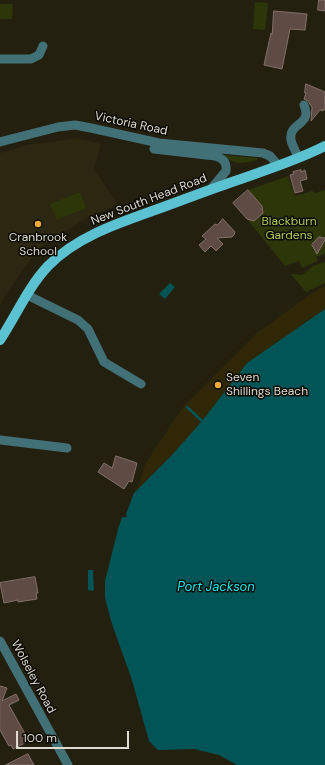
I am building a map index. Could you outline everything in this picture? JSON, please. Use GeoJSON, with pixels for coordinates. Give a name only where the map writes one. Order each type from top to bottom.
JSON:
{"type":"FeatureCollection","features":[{"type":"Feature","properties":{"kind":"main road","name":"New South Head Road"},"geometry":{"type":"LineString","coordinates":[[0,340],[28,295],[48,267],[59,256],[88,238],[120,223],[298,158],[325,146]]}},
{"type":"Feature","properties":{"kind":"street"},"geometry":{"type":"LineString","coordinates":[[0,59],[31,59],[39,55],[44,46]]}},
{"type":"Feature","properties":{"kind":"street"},"geometry":{"type":"LineString","coordinates":[[298,158],[291,139],[292,130],[306,118],[307,112],[304,106]]}},
{"type":"Feature","properties":{"kind":"street","name":"Victoria Road"},"geometry":{"type":"LineString","coordinates":[[0,142],[38,131],[75,125],[159,143],[263,153],[270,156],[278,165]]}},
{"type":"Feature","properties":{"kind":"street"},"geometry":{"type":"LineString","coordinates":[[106,132],[151,148],[220,157],[225,161],[226,171],[211,189]]}},
{"type":"Feature","properties":{"kind":"street"},"geometry":{"type":"LineString","coordinates":[[28,295],[78,320],[88,329],[104,362],[141,384]]}},
{"type":"Feature","properties":{"kind":"street"},"geometry":{"type":"LineString","coordinates":[[0,440],[67,448]]}},
{"type":"Feature","properties":{"kind":"street","name":"Wolseley Road"},"geometry":{"type":"LineString","coordinates":[[0,641],[68,765]]}},
{"type":"Feature","properties":{"kind":"shaded area","name":"Cranbrook School"},"geometry":{"type":"Polygon","coordinates":[[[78,138],[101,144],[94,169],[118,205],[92,215],[61,233],[37,250],[8,291],[0,306],[0,153],[27,145],[78,138]]]}},
{"type":"Feature","properties":{"kind":"green space"},"geometry":{"type":"Polygon","coordinates":[[[255,2],[268,3],[265,30],[253,29],[255,2]]]}},
{"type":"Feature","properties":{"kind":"green space"},"geometry":{"type":"Polygon","coordinates":[[[0,4],[13,4],[12,19],[0,19],[0,4]]]}},
{"type":"Feature","properties":{"kind":"green space"},"geometry":{"type":"Polygon","coordinates":[[[223,155],[257,158],[258,160],[239,163],[231,161],[223,155]]]}},
{"type":"Feature","properties":{"kind":"green space","name":"Blackburn Gardens"},"geometry":{"type":"Polygon","coordinates":[[[288,176],[295,196],[312,191],[316,193],[325,190],[325,254],[316,257],[318,261],[302,268],[299,261],[285,266],[247,219],[254,221],[263,213],[262,206],[248,190],[288,176]]]}},
{"type":"Feature","properties":{"kind":"green space"},"geometry":{"type":"Polygon","coordinates":[[[80,192],[86,208],[57,220],[50,204],[80,192]]]}},
{"type":"Feature","properties":{"kind":"green space"},"geometry":{"type":"Polygon","coordinates":[[[325,262],[325,283],[306,292],[291,274],[302,275],[313,266],[325,262]]]}},
{"type":"Feature","properties":{"kind":"sand","name":"Seven Shillings Beach"},"geometry":{"type":"Polygon","coordinates":[[[325,286],[325,309],[247,363],[202,421],[171,456],[134,493],[140,482],[145,464],[183,407],[257,333],[309,295],[325,286]]]}},
{"type":"Feature","properties":{"kind":"water"},"geometry":{"type":"Polygon","coordinates":[[[170,283],[175,287],[165,299],[159,294],[170,283]]]}},
{"type":"Feature","properties":{"kind":"water","name":"Port Jackson"},"geometry":{"type":"Polygon","coordinates":[[[325,309],[325,765],[237,765],[219,755],[194,749],[158,750],[149,741],[132,680],[112,624],[105,598],[105,581],[122,517],[127,517],[126,514],[134,493],[171,456],[202,421],[247,363],[325,309]]]}},
{"type":"Feature","properties":{"kind":"water"},"geometry":{"type":"Polygon","coordinates":[[[88,570],[93,570],[93,591],[88,590],[88,570]]]}},
{"type":"Feature","properties":{"kind":"building"},"geometry":{"type":"Polygon","coordinates":[[[319,0],[325,0],[325,11],[318,10],[319,0]]]}},
{"type":"Feature","properties":{"kind":"building"},"geometry":{"type":"Polygon","coordinates":[[[274,11],[307,14],[305,30],[290,29],[282,69],[264,65],[271,33],[272,34],[274,11]]]}},
{"type":"Feature","properties":{"kind":"building"},"geometry":{"type":"Polygon","coordinates":[[[306,84],[325,92],[325,110],[320,110],[311,121],[312,107],[308,101],[304,99],[306,84]]]}},
{"type":"Feature","properties":{"kind":"building"},"geometry":{"type":"Polygon","coordinates":[[[301,170],[301,172],[305,170],[307,179],[300,181],[303,191],[295,193],[290,175],[294,174],[293,172],[301,170]]]}},
{"type":"Feature","properties":{"kind":"building"},"geometry":{"type":"Polygon","coordinates":[[[248,190],[262,206],[263,213],[254,221],[247,219],[233,203],[248,190]]]}},
{"type":"Feature","properties":{"kind":"building"},"geometry":{"type":"Polygon","coordinates":[[[223,219],[235,232],[234,235],[232,237],[217,238],[223,244],[216,251],[211,246],[205,252],[199,245],[206,239],[202,236],[223,219]]]}},
{"type":"Feature","properties":{"kind":"building"},"geometry":{"type":"Polygon","coordinates":[[[319,237],[325,238],[325,240],[317,254],[312,245],[319,237]]]}},
{"type":"Feature","properties":{"kind":"building"},"geometry":{"type":"Polygon","coordinates":[[[116,456],[137,463],[132,482],[129,481],[124,489],[98,472],[104,463],[112,468],[116,456]]]}},
{"type":"Feature","properties":{"kind":"building"},"geometry":{"type":"Polygon","coordinates":[[[35,577],[38,593],[36,593],[37,599],[18,602],[18,600],[4,603],[0,583],[35,577]]]}},
{"type":"Feature","properties":{"kind":"building"},"geometry":{"type":"Polygon","coordinates":[[[0,686],[7,688],[2,701],[16,694],[19,700],[9,705],[29,741],[13,749],[11,745],[9,746],[0,730],[0,686]]]}},
{"type":"Feature","properties":{"kind":"building"},"geometry":{"type":"Polygon","coordinates":[[[28,754],[34,765],[6,765],[28,754]]]}},
{"type":"Feature","properties":{"kind":"waterway"},"geometry":{"type":"LineString","coordinates":[[187,407],[202,421]]}},
{"type":"Feature","properties":{"kind":"place","name":"Cranbrook School"},"geometry":{"type":"Point","coordinates":[38,224]}},
{"type":"Feature","properties":{"kind":"place","name":"Seven Shillings Beach"},"geometry":{"type":"Point","coordinates":[218,385]}}]}
